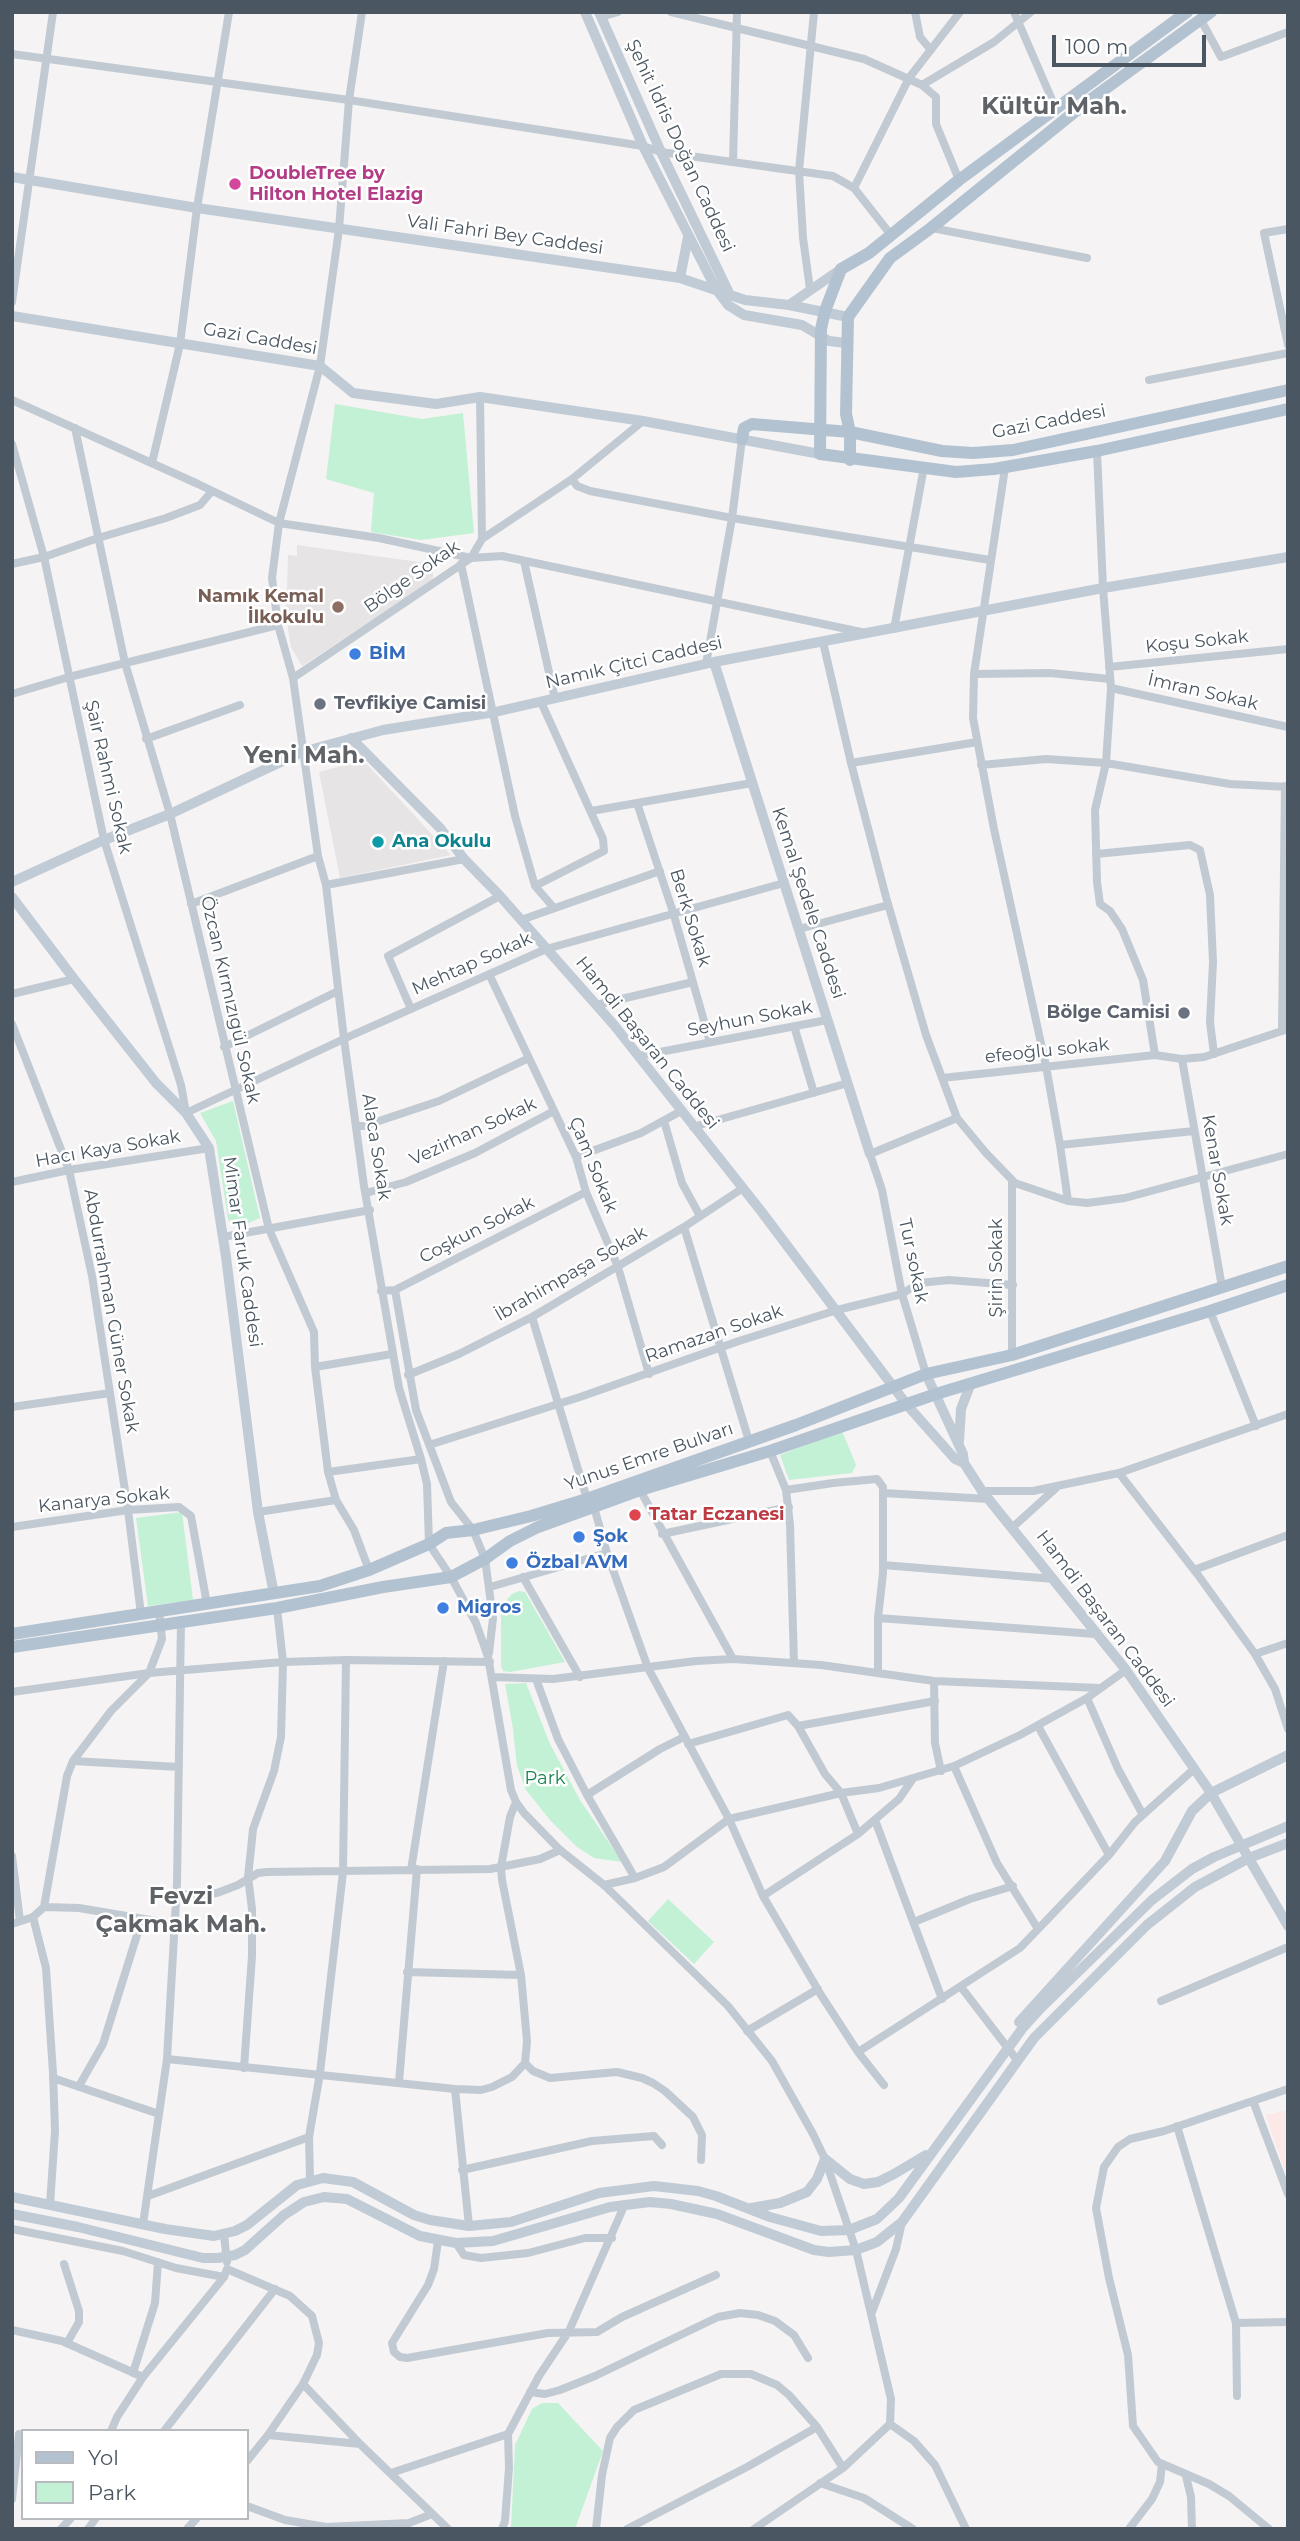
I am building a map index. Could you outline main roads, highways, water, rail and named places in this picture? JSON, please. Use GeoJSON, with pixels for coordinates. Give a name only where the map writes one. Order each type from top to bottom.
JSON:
{"type":"FeatureCollection","features":[{"type":"Feature","properties":{"kind":"main road","name":"Şehit İdris Doğan Caddesi"},"geometry":{"type":"LineString","coordinates":[[584,12],[643,146],[716,289]]}},
{"type":"Feature","properties":{"kind":"main road"},"geometry":{"type":"LineString","coordinates":[[789,305],[869,253],[959,180],[1187,12]]}},
{"type":"Feature","properties":{"kind":"main road","name":"Şehit İdris Doğan Caddesi"},"geometry":{"type":"LineString","coordinates":[[600,15],[661,152],[730,295]]}},
{"type":"Feature","properties":{"kind":"main road"},"geometry":{"type":"LineString","coordinates":[[850,460],[850,432],[846,414],[848,317],[890,258],[1083,105],[1206,16]]}},
{"type":"Feature","properties":{"kind":"main road","name":"Vali Fahri Bey Caddesi"},"geometry":{"type":"LineString","coordinates":[[12,177],[197,208],[680,278],[745,300],[789,305],[848,317]]}},
{"type":"Feature","properties":{"kind":"main road"},"geometry":{"type":"LineString","coordinates":[[680,278],[688,237]]}},
{"type":"Feature","properties":{"kind":"main road"},"geometry":{"type":"LineString","coordinates":[[820,454],[821,336],[825,311],[841,269]]}},
{"type":"Feature","properties":{"kind":"main road"},"geometry":{"type":"LineString","coordinates":[[716,289],[728,305],[744,315],[802,325],[829,341],[846,343]]}},
{"type":"Feature","properties":{"kind":"main road","name":"Gazi Caddesi"},"geometry":{"type":"LineString","coordinates":[[12,316],[320,366],[354,393],[436,404],[480,397],[643,421],[850,460],[956,472],[1005,468],[1288,409]]}},
{"type":"Feature","properties":{"kind":"main road","name":"Gazi Caddesi"},"geometry":{"type":"LineString","coordinates":[[742,439],[744,428],[752,424],[850,432],[942,452],[1013,450],[1288,390]]}},
{"type":"Feature","properties":{"kind":"main road","name":"Namık Çitci Caddesi"},"geometry":{"type":"LineString","coordinates":[[12,883],[103,840],[170,814],[302,752],[351,738],[383,730],[495,712],[710,663],[1103,588],[1288,557]]}},
{"type":"Feature","properties":{"kind":"main road","name":"Kemal Şedele Caddesi"},"geometry":{"type":"LineString","coordinates":[[710,663],[752,783],[870,1154]]}},
{"type":"Feature","properties":{"kind":"main road","name":"Hamdi Başaran Caddesi"},"geometry":{"type":"LineString","coordinates":[[351,738],[440,828],[464,859],[596,1005],[743,1188],[907,1405],[955,1459],[964,1463]]}},
{"type":"Feature","properties":{"kind":"main road","name":"Mimar Faruk Caddesi"},"geometry":{"type":"LineString","coordinates":[[12,898],[156,1083],[186,1113],[209,1148],[258,1512],[274,1594]]}},
{"type":"Feature","properties":{"kind":"main road","name":"Yunus Emre Bulvarı"},"geometry":{"type":"LineString","coordinates":[[12,1647],[160,1617],[276,1608],[451,1577],[485,1559],[510,1541],[591,1503],[926,1374],[1012,1355],[1288,1266]]}},
{"type":"Feature","properties":{"kind":"main road","name":"Yunus Emre Bulvarı"},"geometry":{"type":"LineString","coordinates":[[180,1614],[207,1604],[320,1586],[369,1570],[429,1544],[446,1533],[473,1530],[640,1490],[771,1451],[936,1394],[1288,1285]]}},
{"type":"Feature","properties":{"kind":"main road","name":"Hamdi Başaran Caddesi"},"geometry":{"type":"LineString","coordinates":[[926,1374],[963,1454],[964,1463],[986,1495],[1126,1670],[1211,1793],[1288,1926]]}},
{"type":"Feature","properties":{"kind":"main road","name":"Hamdi Başaran Caddesi"},"geometry":{"type":"LineString","coordinates":[[958,1444],[961,1409],[971,1383]]}},
{"type":"Feature","properties":{"kind":"main road","name":"Yunus Emre Bulvarı"},"geometry":{"type":"LineString","coordinates":[[12,1634],[141,1614],[160,1617]]}},
{"type":"Feature","properties":{"kind":"main road"},"geometry":{"type":"LineString","coordinates":[[12,2197],[198,2236],[224,2235],[247,2225],[284,2194],[310,2180],[337,2178],[353,2182],[414,2215],[469,2227],[511,2222],[599,2193],[637,2187],[674,2187],[698,2191],[821,2231],[849,2230],[877,2219],[888,2210],[1030,2008],[1165,1861],[1192,1811],[1211,1793],[1288,1755]]}},
{"type":"Feature","properties":{"kind":"main road"},"geometry":{"type":"LineString","coordinates":[[1006,2045],[1162,1892],[1192,1869],[1241,1844],[1288,1826]]}},
{"type":"Feature","properties":{"kind":"main road"},"geometry":{"type":"LineString","coordinates":[[12,2214],[78,2227],[203,2258],[226,2268],[293,2208],[324,2197],[347,2199],[411,2232],[456,2244],[493,2242],[625,2204],[650,2203],[717,2214],[814,2250],[856,2250],[877,2242],[902,2222],[1017,2060],[1058,2012],[1170,1905],[1195,1887],[1250,1858],[1288,1843]]}},
{"type":"Feature","properties":{"kind":"main road"},"geometry":{"type":"LineString","coordinates":[[748,2209],[780,2203],[807,2192],[817,2179],[825,2159],[850,2179],[864,2183],[878,2182],[931,2152]]}},
{"type":"Feature","properties":{"kind":"place","name":"DoubleTree by Hilton Hotel Elazig"},"geometry":{"type":"Point","coordinates":[235,184]}},
{"type":"Feature","properties":{"kind":"place","name":"Namık Kemal İlkokulu"},"geometry":{"type":"Point","coordinates":[338,607]}},
{"type":"Feature","properties":{"kind":"place","name":"BİM"},"geometry":{"type":"Point","coordinates":[355,654]}},
{"type":"Feature","properties":{"kind":"place","name":"Tevfikiye Camisi"},"geometry":{"type":"Point","coordinates":[320,704]}},
{"type":"Feature","properties":{"kind":"place","name":"Ana Okulu"},"geometry":{"type":"Point","coordinates":[378,842]}},
{"type":"Feature","properties":{"kind":"place","name":"Bölge Camisi"},"geometry":{"type":"Point","coordinates":[1184,1013]}},
{"type":"Feature","properties":{"kind":"place","name":"Tatar Eczanesi"},"geometry":{"type":"Point","coordinates":[635,1515]}},
{"type":"Feature","properties":{"kind":"place","name":"Şok"},"geometry":{"type":"Point","coordinates":[579,1537]}},
{"type":"Feature","properties":{"kind":"place","name":"Özbal AVM"},"geometry":{"type":"Point","coordinates":[512,1563]}},
{"type":"Feature","properties":{"kind":"place","name":"Migros"},"geometry":{"type":"Point","coordinates":[443,1608]}},
{"type":"Feature","properties":{"kind":"district","name":"Kültür Mah."},"geometry":{"type":"Point","coordinates":[1054,107]}},
{"type":"Feature","properties":{"kind":"district","name":"Yeni Mah."},"geometry":{"type":"Point","coordinates":[304,756]}},
{"type":"Feature","properties":{"kind":"district","name":"Fevzi Çakmak Mah."},"geometry":{"type":"Point","coordinates":[181,1911]}},
{"type":"Feature","properties":{"kind":"park label","name":"Park"},"geometry":{"type":"Point","coordinates":[545,1779]}}]}
